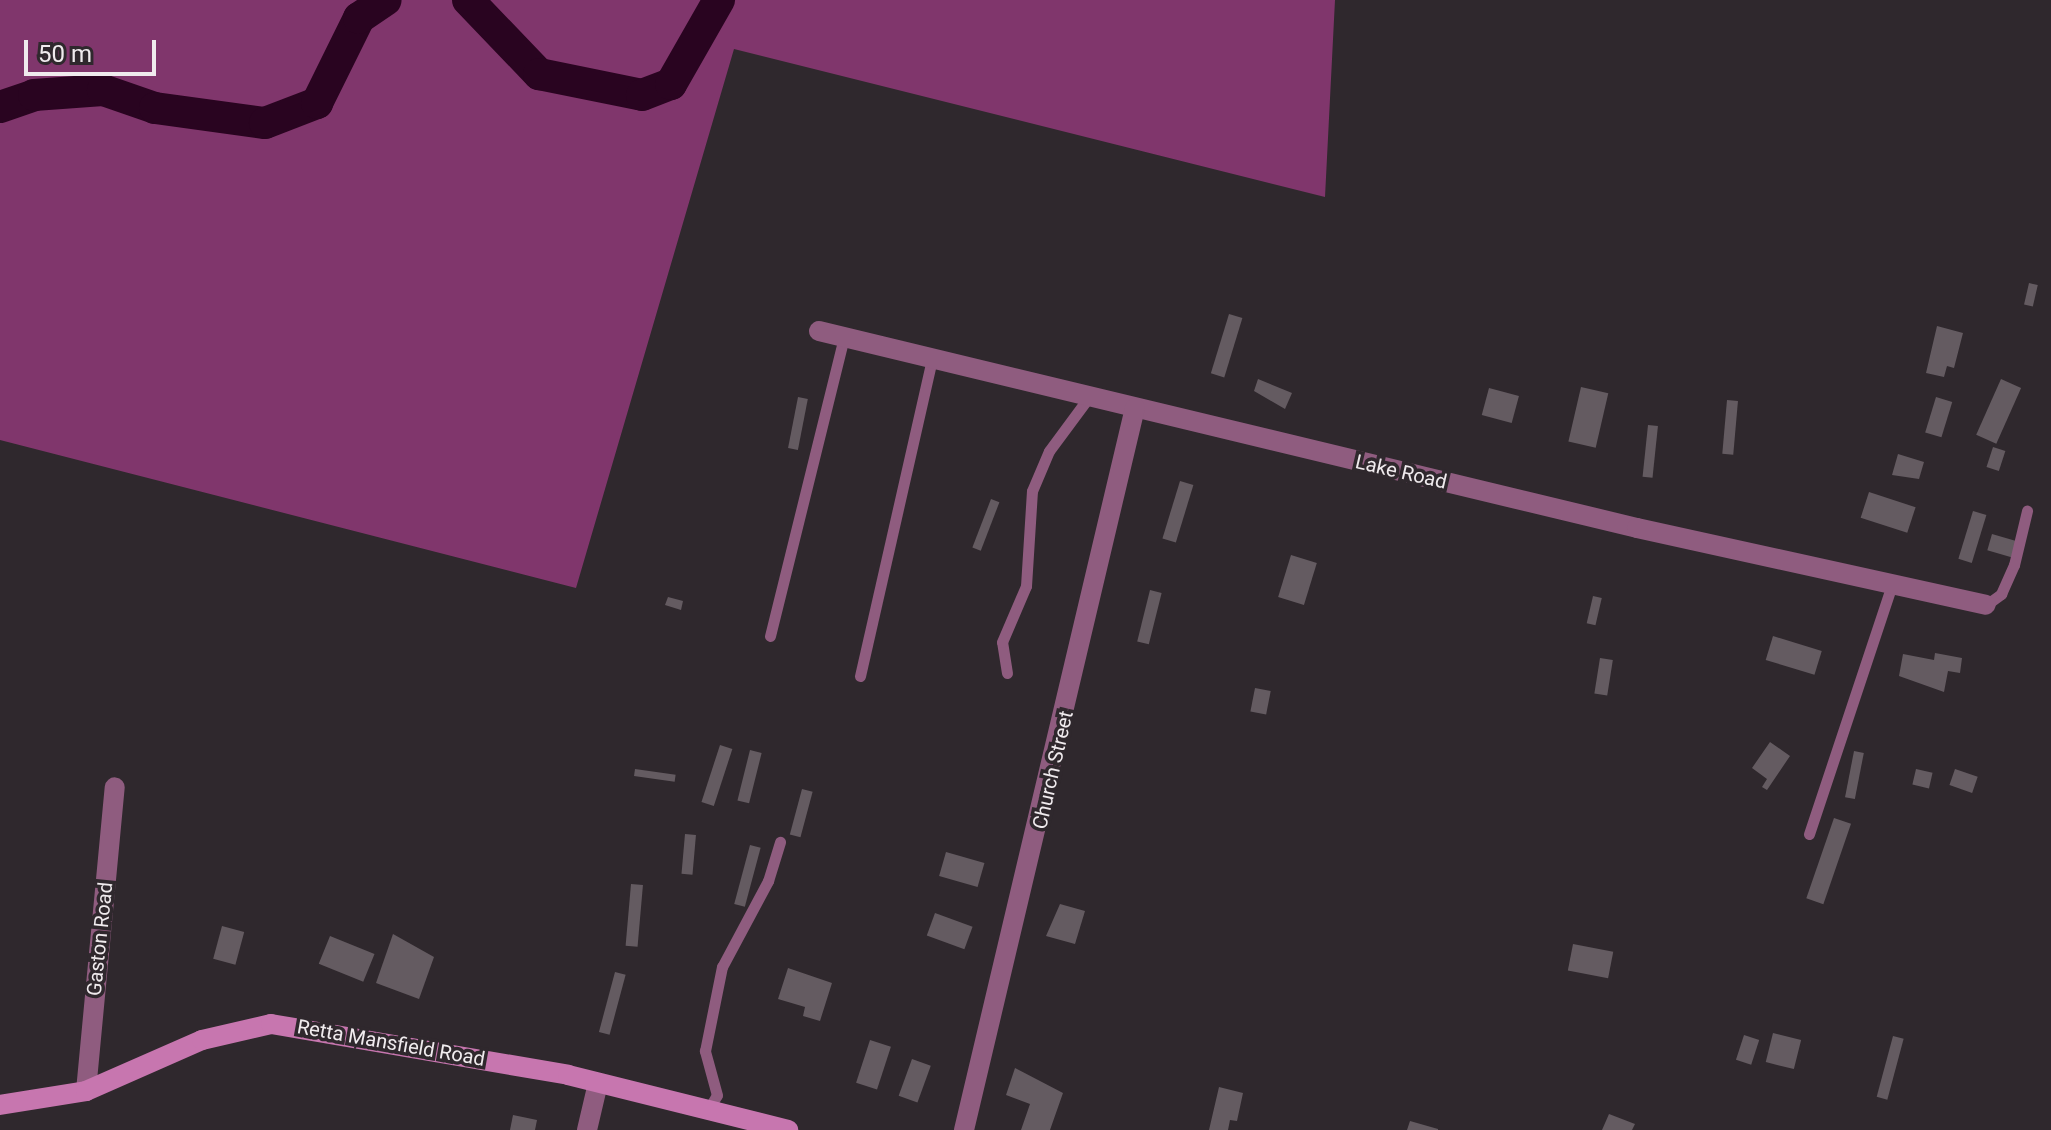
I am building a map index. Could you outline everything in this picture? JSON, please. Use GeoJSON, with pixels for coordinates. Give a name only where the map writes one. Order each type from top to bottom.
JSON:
{"type":"FeatureCollection","features":[{"type":"Feature","properties":{"kind":"street","name":"Lake Road"},"geometry":{"type":"LineString","coordinates":[[819,331],[1135,408],[1986,605]]}},
{"type":"Feature","properties":{"kind":"street","name":"Church Street"},"geometry":{"type":"LineString","coordinates":[[964,1130],[1135,408]]}},
{"type":"Feature","properties":{"kind":"street","name":"Gaston Road"},"geometry":{"type":"LineString","coordinates":[[86,1091],[115,787]]}},
{"type":"Feature","properties":{"kind":"street","name":"Retta Mansfield Road"},"geometry":{"type":"LineString","coordinates":[[0,1105],[86,1091],[202,1040],[271,1024],[598,1083],[788,1130]]}},
{"type":"Feature","properties":{"kind":"street"},"geometry":{"type":"LineString","coordinates":[[587,1130],[598,1083]]}},
{"type":"Feature","properties":{"kind":"lane"},"geometry":{"type":"LineString","coordinates":[[770,636],[844,337]]}},
{"type":"Feature","properties":{"kind":"lane"},"geometry":{"type":"LineString","coordinates":[[860,676],[932,359]]}},
{"type":"Feature","properties":{"kind":"lane"},"geometry":{"type":"LineString","coordinates":[[1007,673],[1002,642],[1026,586],[1032,491],[1049,451],[1089,397]]}},
{"type":"Feature","properties":{"kind":"lane"},"geometry":{"type":"LineString","coordinates":[[1986,605],[2006,584],[2027,511]]}},
{"type":"Feature","properties":{"kind":"lane"},"geometry":{"type":"LineString","coordinates":[[1809,834],[1892,584]]}},
{"type":"Feature","properties":{"kind":"lane"},"geometry":{"type":"LineString","coordinates":[[708,1110],[717,1095],[705,1051],[722,967],[768,881],[780,842]]}},
{"type":"Feature","properties":{"kind":"shaded area"},"geometry":{"type":"Polygon","coordinates":[[[0,0],[1335,0],[1325,197],[734,49],[576,588],[0,440],[0,0]]]}},
{"type":"Feature","properties":{"kind":"building"},"geometry":{"type":"Polygon","coordinates":[[[2029,283],[2038,285],[2033,306],[2024,304],[2029,283]]]}},
{"type":"Feature","properties":{"kind":"building"},"geometry":{"type":"Polygon","coordinates":[[[1229,314],[1242,318],[1224,377],[1211,373],[1229,314]]]}},
{"type":"Feature","properties":{"kind":"building"},"geometry":{"type":"Polygon","coordinates":[[[1937,326],[1963,333],[1954,368],[1947,366],[1944,377],[1926,373],[1937,326]]]}},
{"type":"Feature","properties":{"kind":"building"},"geometry":{"type":"Polygon","coordinates":[[[1258,379],[1292,393],[1285,409],[1254,391],[1258,379]]]}},
{"type":"Feature","properties":{"kind":"building"},"geometry":{"type":"Polygon","coordinates":[[[2001,379],[2021,388],[1996,444],[1976,435],[2001,379]]]}},
{"type":"Feature","properties":{"kind":"building"},"geometry":{"type":"Polygon","coordinates":[[[1581,387],[1608,393],[1596,448],[1568,442],[1581,387]]]}},
{"type":"Feature","properties":{"kind":"building"},"geometry":{"type":"Polygon","coordinates":[[[1489,388],[1519,396],[1512,423],[1482,415],[1489,388]]]}},
{"type":"Feature","properties":{"kind":"building"},"geometry":{"type":"Polygon","coordinates":[[[798,397],[808,399],[798,450],[788,448],[798,397]]]}},
{"type":"Feature","properties":{"kind":"building"},"geometry":{"type":"Polygon","coordinates":[[[1936,397],[1952,402],[1941,437],[1925,432],[1936,397]]]}},
{"type":"Feature","properties":{"kind":"building"},"geometry":{"type":"Polygon","coordinates":[[[1727,400],[1738,401],[1733,455],[1722,454],[1727,400]]]}},
{"type":"Feature","properties":{"kind":"building"},"geometry":{"type":"Polygon","coordinates":[[[1648,425],[1658,426],[1653,478],[1643,477],[1648,425]]]}},
{"type":"Feature","properties":{"kind":"building"},"geometry":{"type":"Polygon","coordinates":[[[1993,447],[2005,451],[1999,471],[1987,467],[1993,447]]]}},
{"type":"Feature","properties":{"kind":"building"},"geometry":{"type":"Polygon","coordinates":[[[1898,454],[1924,462],[1919,479],[1892,475],[1898,454]]]}},
{"type":"Feature","properties":{"kind":"building"},"geometry":{"type":"Polygon","coordinates":[[[1180,481],[1193,485],[1176,542],[1162,538],[1180,481]]]}},
{"type":"Feature","properties":{"kind":"building"},"geometry":{"type":"Polygon","coordinates":[[[1869,492],[1916,507],[1907,533],[1861,518],[1869,492]]]}},
{"type":"Feature","properties":{"kind":"building"},"geometry":{"type":"Polygon","coordinates":[[[991,499],[999,502],[981,551],[972,548],[991,499]]]}},
{"type":"Feature","properties":{"kind":"building"},"geometry":{"type":"Polygon","coordinates":[[[1973,511],[1986,515],[1972,563],[1958,559],[1973,511]]]}},
{"type":"Feature","properties":{"kind":"building"},"geometry":{"type":"Polygon","coordinates":[[[1992,534],[2016,541],[2011,557],[1987,550],[1992,534]]]}},
{"type":"Feature","properties":{"kind":"building"},"geometry":{"type":"Polygon","coordinates":[[[1291,555],[1317,563],[1304,605],[1278,597],[1291,555]]]}},
{"type":"Feature","properties":{"kind":"building"},"geometry":{"type":"Polygon","coordinates":[[[1150,590],[1162,593],[1149,644],[1137,641],[1150,590]]]}},
{"type":"Feature","properties":{"kind":"building"},"geometry":{"type":"Polygon","coordinates":[[[1593,596],[1602,598],[1595,625],[1587,623],[1593,596]]]}},
{"type":"Feature","properties":{"kind":"building"},"geometry":{"type":"Polygon","coordinates":[[[668,597],[683,601],[681,610],[665,605],[668,597]]]}},
{"type":"Feature","properties":{"kind":"building"},"geometry":{"type":"Polygon","coordinates":[[[1773,636],[1822,651],[1814,675],[1766,660],[1773,636]]]}},
{"type":"Feature","properties":{"kind":"building"},"geometry":{"type":"Polygon","coordinates":[[[1935,653],[1962,658],[1960,673],[1948,671],[1944,692],[1899,676],[1903,654],[1934,660],[1935,653]]]}},
{"type":"Feature","properties":{"kind":"building"},"geometry":{"type":"Polygon","coordinates":[[[1600,658],[1613,660],[1607,696],[1594,694],[1600,658]]]}},
{"type":"Feature","properties":{"kind":"building"},"geometry":{"type":"Polygon","coordinates":[[[1255,688],[1271,691],[1266,715],[1250,712],[1255,688]]]}},
{"type":"Feature","properties":{"kind":"building"},"geometry":{"type":"Polygon","coordinates":[[[1770,742],[1790,756],[1767,790],[1762,787],[1767,779],[1752,768],[1770,742]]]}},
{"type":"Feature","properties":{"kind":"building"},"geometry":{"type":"Polygon","coordinates":[[[720,745],[732,749],[714,806],[701,802],[720,745]]]}},
{"type":"Feature","properties":{"kind":"building"},"geometry":{"type":"Polygon","coordinates":[[[750,750],[762,753],[749,803],[737,800],[750,750]]]}},
{"type":"Feature","properties":{"kind":"building"},"geometry":{"type":"Polygon","coordinates":[[[1854,751],[1864,753],[1855,799],[1845,797],[1854,751]]]}},
{"type":"Feature","properties":{"kind":"building"},"geometry":{"type":"Polygon","coordinates":[[[635,769],[676,775],[675,782],[634,776],[635,769]]]}},
{"type":"Feature","properties":{"kind":"building"},"geometry":{"type":"Polygon","coordinates":[[[1916,769],[1933,773],[1929,788],[1912,785],[1916,769]]]}},
{"type":"Feature","properties":{"kind":"building"},"geometry":{"type":"Polygon","coordinates":[[[1955,769],[1978,777],[1972,793],[1949,785],[1955,769]]]}},
{"type":"Feature","properties":{"kind":"building"},"geometry":{"type":"Polygon","coordinates":[[[802,789],[813,792],[800,837],[790,834],[802,789]]]}},
{"type":"Feature","properties":{"kind":"building"},"geometry":{"type":"Polygon","coordinates":[[[1834,818],[1851,824],[1823,904],[1806,898],[1834,818]]]}},
{"type":"Feature","properties":{"kind":"building"},"geometry":{"type":"Polygon","coordinates":[[[685,834],[696,835],[692,875],[682,874],[685,834]]]}},
{"type":"Feature","properties":{"kind":"building"},"geometry":{"type":"Polygon","coordinates":[[[750,845],[761,848],[745,907],[734,904],[750,845]]]}},
{"type":"Feature","properties":{"kind":"building"},"geometry":{"type":"Polygon","coordinates":[[[946,852],[984,863],[978,887],[939,876],[946,852]]]}},
{"type":"Feature","properties":{"kind":"building"},"geometry":{"type":"Polygon","coordinates":[[[631,884],[643,885],[638,947],[626,946],[631,884]]]}},
{"type":"Feature","properties":{"kind":"building"},"geometry":{"type":"Polygon","coordinates":[[[1060,904],[1085,911],[1075,944],[1046,936],[1060,904]]]}},
{"type":"Feature","properties":{"kind":"building"},"geometry":{"type":"Polygon","coordinates":[[[935,913],[973,927],[964,949],[927,936],[935,913]]]}},
{"type":"Feature","properties":{"kind":"building"},"geometry":{"type":"Polygon","coordinates":[[[222,926],[244,932],[235,965],[213,959],[222,926]]]}},
{"type":"Feature","properties":{"kind":"building"},"geometry":{"type":"Polygon","coordinates":[[[393,934],[434,957],[419,999],[376,983],[393,934]]]}},
{"type":"Feature","properties":{"kind":"building"},"geometry":{"type":"Polygon","coordinates":[[[330,936],[375,954],[363,982],[319,964],[330,936]]]}},
{"type":"Feature","properties":{"kind":"building"},"geometry":{"type":"Polygon","coordinates":[[[1573,944],[1613,952],[1608,978],[1568,971],[1573,944]]]}},
{"type":"Feature","properties":{"kind":"building"},"geometry":{"type":"Polygon","coordinates":[[[788,968],[832,983],[820,1021],[803,1016],[805,1007],[778,999],[788,968]]]}},
{"type":"Feature","properties":{"kind":"building"},"geometry":{"type":"Polygon","coordinates":[[[615,972],[626,975],[610,1035],[599,1032],[615,972]]]}},
{"type":"Feature","properties":{"kind":"building"},"geometry":{"type":"Polygon","coordinates":[[[1773,1033],[1801,1040],[1794,1069],[1766,1062],[1773,1033]]]}},
{"type":"Feature","properties":{"kind":"building"},"geometry":{"type":"Polygon","coordinates":[[[1744,1035],[1759,1040],[1751,1065],[1736,1060],[1744,1035]]]}},
{"type":"Feature","properties":{"kind":"building"},"geometry":{"type":"Polygon","coordinates":[[[1893,1036],[1904,1039],[1887,1100],[1877,1097],[1893,1036]]]}},
{"type":"Feature","properties":{"kind":"building"},"geometry":{"type":"Polygon","coordinates":[[[870,1040],[891,1047],[877,1090],[856,1083],[870,1040]]]}},
{"type":"Feature","properties":{"kind":"building"},"geometry":{"type":"Polygon","coordinates":[[[912,1059],[931,1066],[917,1102],[899,1096],[912,1059]]]}},
{"type":"Feature","properties":{"kind":"building"},"geometry":{"type":"Polygon","coordinates":[[[1015,1068],[1063,1093],[1050,1130],[1021,1130],[1030,1104],[1006,1095],[1015,1068]]]}},
{"type":"Feature","properties":{"kind":"building"},"geometry":{"type":"Polygon","coordinates":[[[1219,1087],[1243,1093],[1237,1121],[1230,1120],[1228,1130],[1209,1130],[1219,1087]]]}},
{"type":"Feature","properties":{"kind":"building"},"geometry":{"type":"Polygon","coordinates":[[[1609,1114],[1635,1124],[1632,1130],[1602,1130],[1609,1114]]]}},
{"type":"Feature","properties":{"kind":"building"},"geometry":{"type":"Polygon","coordinates":[[[513,1115],[537,1120],[535,1130],[510,1130],[513,1115]]]}},
{"type":"Feature","properties":{"kind":"building"},"geometry":{"type":"Polygon","coordinates":[[[1410,1121],[1438,1129],[1438,1130],[1407,1130],[1410,1121]]]}},
{"type":"Feature","properties":{"kind":"waterway"},"geometry":{"type":"LineString","coordinates":[[0,107],[34,95],[103,90],[155,108],[265,123],[317,103],[359,18],[386,0]]}},
{"type":"Feature","properties":{"kind":"waterway"},"geometry":{"type":"LineString","coordinates":[[468,0],[539,74],[642,95],[671,84],[719,0]]}}]}
